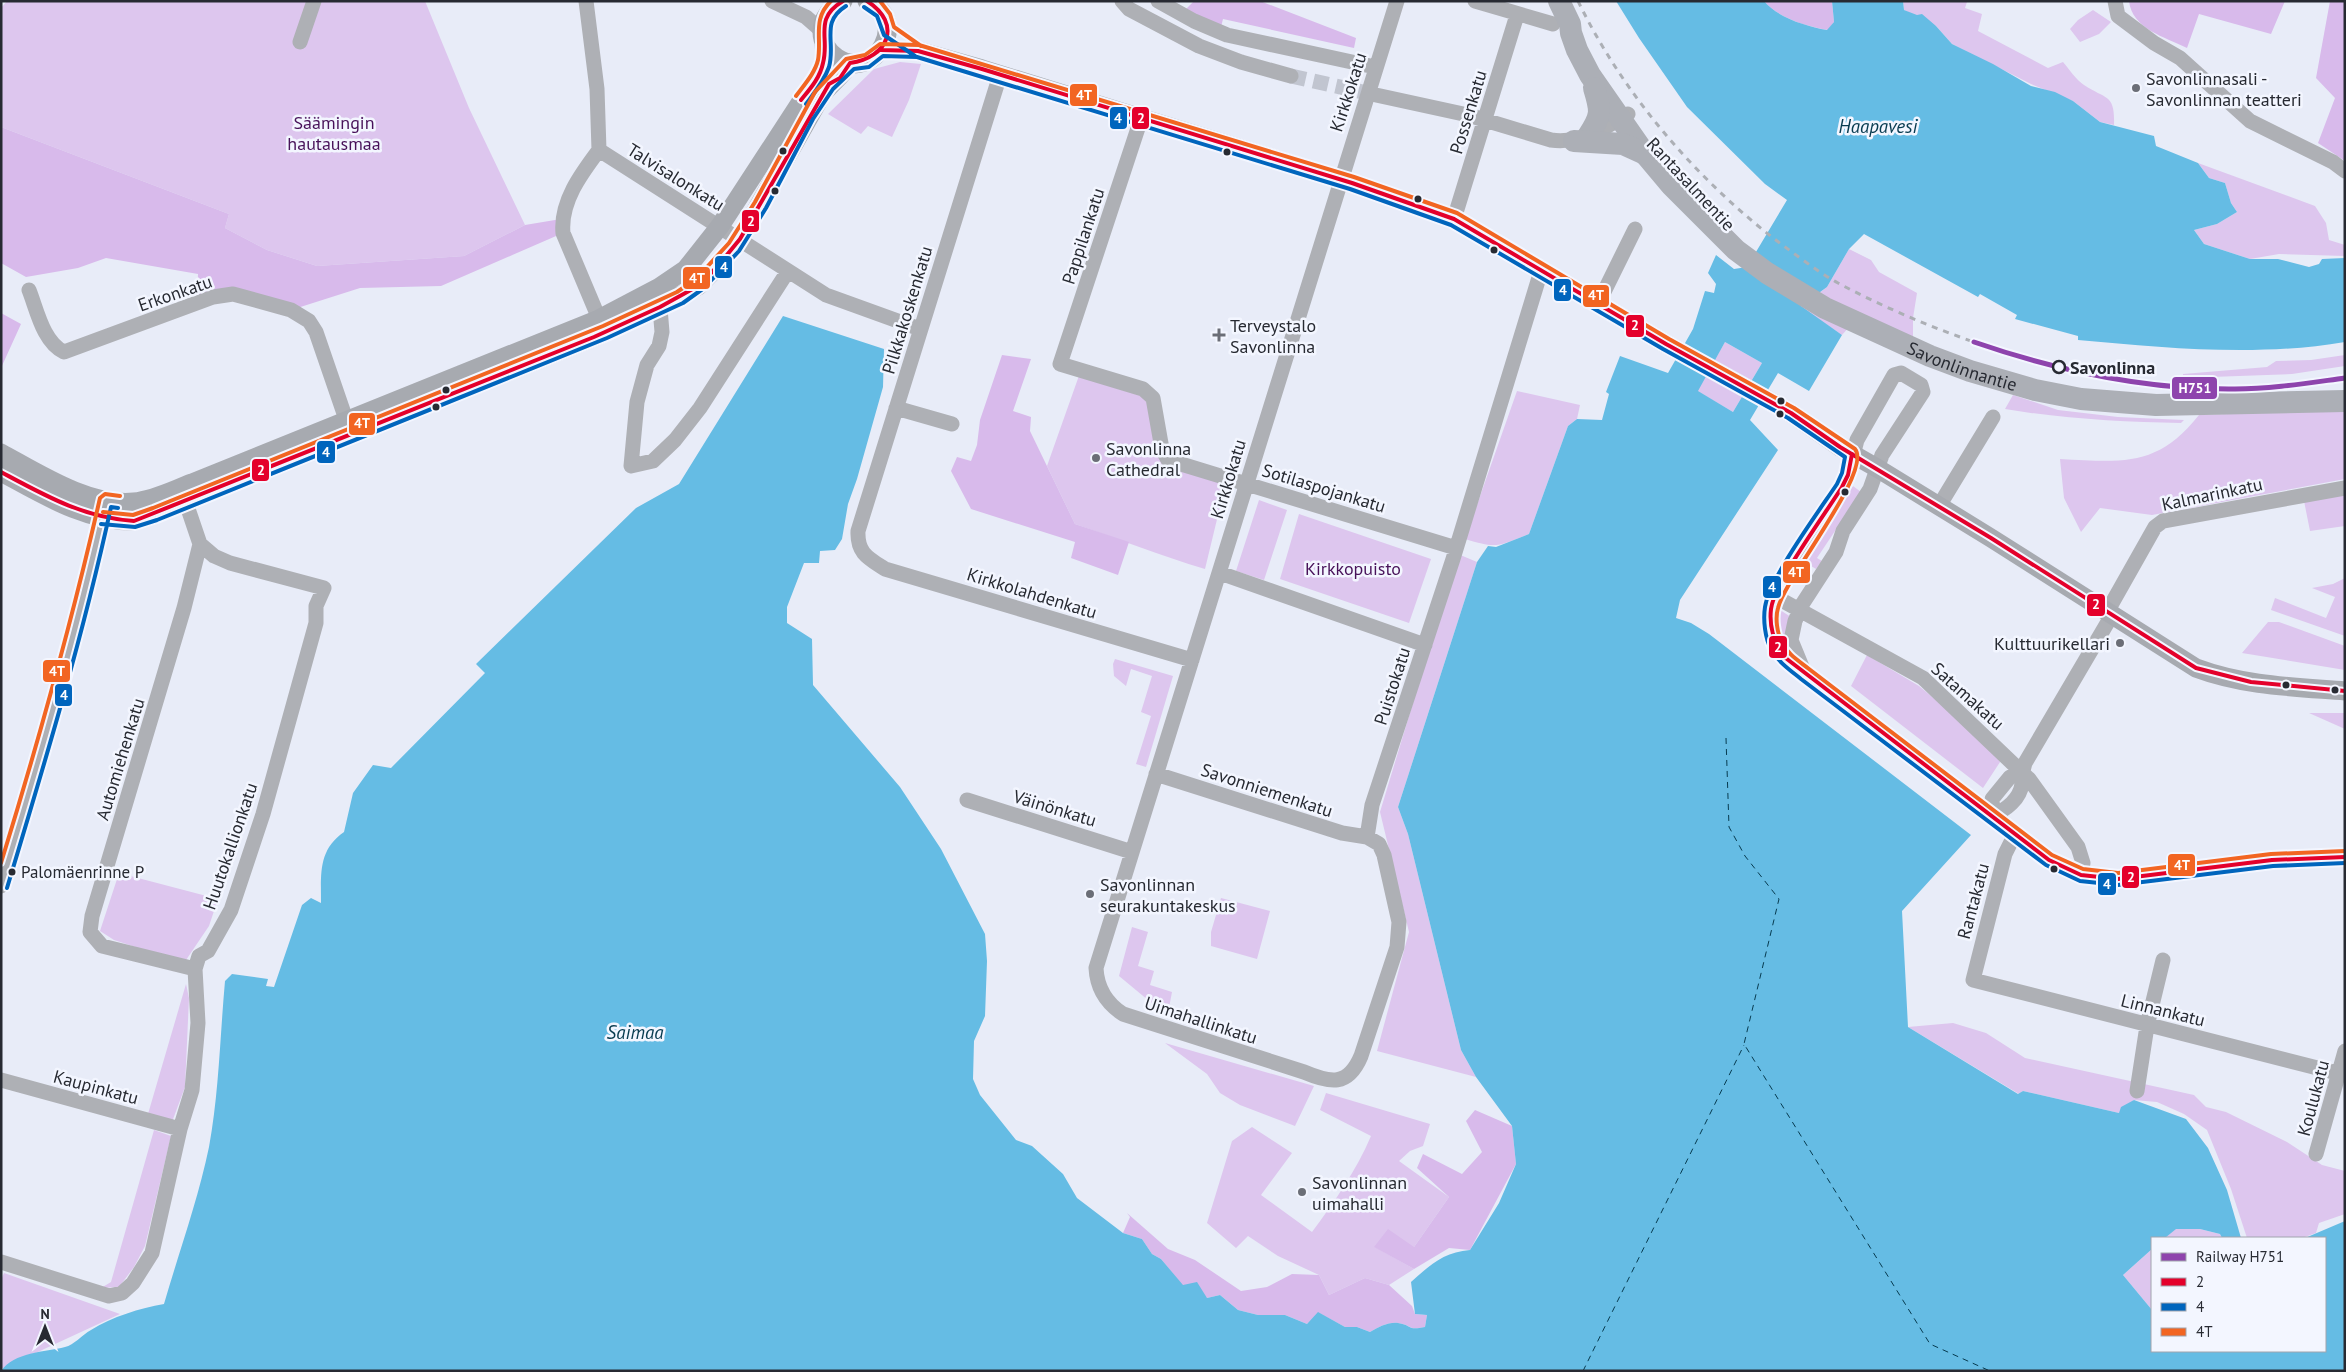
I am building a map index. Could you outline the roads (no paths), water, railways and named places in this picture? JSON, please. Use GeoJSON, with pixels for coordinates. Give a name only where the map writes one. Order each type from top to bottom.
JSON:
{"type":"FeatureCollection","features":[{"type":"Feature","properties":{"kind":"highway","name":"Rantasalmentie"},"geometry":{"type":"LineString","coordinates":[[1562,17],[1576,50],[1590,75],[1740,245]]}},
{"type":"Feature","properties":{"kind":"highway","name":"Rantasalmentie"},"geometry":{"type":"LineString","coordinates":[[1562,17],[1580,30],[1645,154]]}},
{"type":"Feature","properties":{"kind":"highway"},"geometry":{"type":"LineString","coordinates":[[1581,138],[1598,121],[1600,111],[1590,75]]}},
{"type":"Feature","properties":{"kind":"highway"},"geometry":{"type":"LineString","coordinates":[[1581,138],[1623,144],[1645,154]]}},
{"type":"Feature","properties":{"kind":"highway","name":"Savonlinnantie"},"geometry":{"type":"LineString","coordinates":[[1645,154],[1697,212],[1740,245],[1767,273],[1900,342],[1970,371],[2035,390],[2117,403],[2224,406],[2345,401]]}},
{"type":"Feature","properties":{"kind":"main road"},"geometry":{"type":"LineString","coordinates":[[867,1],[878,8],[918,51]]}},
{"type":"Feature","properties":{"kind":"main road"},"geometry":{"type":"LineString","coordinates":[[602,326],[686,269],[720,226],[821,72],[825,58],[824,21],[829,11],[840,3]]}},
{"type":"Feature","properties":{"kind":"main road"},"geometry":{"type":"LineString","coordinates":[[823,36],[833,56],[850,63],[867,61],[881,50],[886,42],[886,16]]}},
{"type":"Feature","properties":{"kind":"main road"},"geometry":{"type":"LineString","coordinates":[[881,50],[918,51],[1000,75],[1341,179],[1454,219],[1666,344],[1791,413],[1852,454],[1878,468],[2196,668],[2223,678],[2345,691]]}},
{"type":"Feature","properties":{"kind":"main road"},"geometry":{"type":"LineString","coordinates":[[1,453],[104,509],[134,522],[184,495],[602,326],[660,307],[698,286],[718,267],[740,240],[821,96],[829,84],[840,78],[850,63]]}},
{"type":"Feature","properties":{"kind":"main road"},"geometry":{"type":"LineString","coordinates":[[1,472],[50,498],[104,509]]}},
{"type":"Feature","properties":{"kind":"street"},"geometry":{"type":"LineString","coordinates":[[300,42],[314,1]]}},
{"type":"Feature","properties":{"kind":"street","name":"Talvisalonkatu"},"geometry":{"type":"LineString","coordinates":[[586,1],[596,89],[598,150],[826,295],[920,329]]}},
{"type":"Feature","properties":{"kind":"street"},"geometry":{"type":"LineString","coordinates":[[772,1],[806,17],[823,36]]}},
{"type":"Feature","properties":{"kind":"street"},"geometry":{"type":"LineString","coordinates":[[1122,1],[1129,9],[1199,46],[1241,62],[1290,76]]}},
{"type":"Feature","properties":{"kind":"street"},"geometry":{"type":"LineString","coordinates":[[1158,1],[1194,21],[1227,35],[1375,67]]}},
{"type":"Feature","properties":{"kind":"street","name":"Kirkkokatu"},"geometry":{"type":"LineString","coordinates":[[1096,968],[1299,319],[1363,104],[1397,1]]}},
{"type":"Feature","properties":{"kind":"street"},"geometry":{"type":"LineString","coordinates":[[1475,1],[1517,15],[1562,17]]}},
{"type":"Feature","properties":{"kind":"street"},"geometry":{"type":"LineString","coordinates":[[2115,1],[2118,16],[2154,43],[2180,58],[2250,121],[2325,158],[2345,171]]}},
{"type":"Feature","properties":{"kind":"street"},"geometry":{"type":"LineString","coordinates":[[791,10],[816,10],[840,3]]}},
{"type":"Feature","properties":{"kind":"street","name":"Possenkatu"},"geometry":{"type":"LineString","coordinates":[[1454,219],[1517,15]]}},
{"type":"Feature","properties":{"kind":"street","name":"Pilkkakoskenkatu"},"geometry":{"type":"LineString","coordinates":[[865,556],[857,540],[858,531],[1000,75]]}},
{"type":"Feature","properties":{"kind":"street"},"geometry":{"type":"LineString","coordinates":[[1376,95],[1468,115],[1551,140],[1581,138],[1625,116]]}},
{"type":"Feature","properties":{"kind":"street","name":"Pappilankatu"},"geometry":{"type":"LineString","coordinates":[[1060,364],[1141,119]]}},
{"type":"Feature","properties":{"kind":"street"},"geometry":{"type":"LineString","coordinates":[[598,150],[575,183],[561,219],[562,233],[602,326]]}},
{"type":"Feature","properties":{"kind":"street"},"geometry":{"type":"LineString","coordinates":[[1598,304],[1635,229]]}},
{"type":"Feature","properties":{"kind":"street"},"geometry":{"type":"LineString","coordinates":[[658,288],[662,332],[659,346],[647,365],[637,402],[631,466],[653,460],[675,440],[700,408],[788,271]]}},
{"type":"Feature","properties":{"kind":"street","name":"Puistokatu"},"geometry":{"type":"LineString","coordinates":[[1367,837],[1372,805],[1456,548],[1542,271]]}},
{"type":"Feature","properties":{"kind":"street","name":"Erkonkatu"},"geometry":{"type":"LineString","coordinates":[[28,290],[49,339],[54,347],[64,352],[214,298],[233,294],[291,310],[309,321],[316,332],[348,428]]}},
{"type":"Feature","properties":{"kind":"street","name":"Sotilaspojankatu"},"geometry":{"type":"LineString","coordinates":[[1060,364],[1143,389],[1153,398],[1162,449],[1168,460],[1456,548]]}},
{"type":"Feature","properties":{"kind":"street"},"geometry":{"type":"LineString","coordinates":[[1805,674],[1791,640],[1792,629],[1799,611],[1836,552],[1843,531],[1870,488],[1882,455],[1923,392],[1921,385],[1901,373],[1894,375],[1857,440],[1848,476],[1783,580],[1771,608],[1770,618],[1776,645],[1783,656],[1805,674],[2049,860],[2081,875],[2118,879],[2272,860],[2345,857]]}},
{"type":"Feature","properties":{"kind":"street"},"geometry":{"type":"LineString","coordinates":[[896,408],[952,424]]}},
{"type":"Feature","properties":{"kind":"street"},"geometry":{"type":"LineString","coordinates":[[1939,506],[1993,417]]}},
{"type":"Feature","properties":{"kind":"street","name":"Kalmarinkatu"},"geometry":{"type":"LineString","coordinates":[[1993,816],[1992,799],[2010,777],[2021,773],[2042,731],[2110,614],[2155,527],[2163,522],[2345,488]]}},
{"type":"Feature","properties":{"kind":"street"},"geometry":{"type":"LineString","coordinates":[[184,495],[200,544]]}},
{"type":"Feature","properties":{"kind":"street"},"geometry":{"type":"LineString","coordinates":[[1,886],[7,849],[44,744],[104,509]]}},
{"type":"Feature","properties":{"kind":"street","name":"Huutokallionkatu"},"geometry":{"type":"LineString","coordinates":[[195,969],[199,956],[208,950],[231,910],[253,847],[316,623],[316,606],[324,588],[230,563],[214,556],[200,544]]}},
{"type":"Feature","properties":{"kind":"street","name":"Automiehenkatu"},"geometry":{"type":"LineString","coordinates":[[195,969],[102,946],[90,932],[92,916],[184,608],[200,544]]}},
{"type":"Feature","properties":{"kind":"street","name":"Kirkkolahdenkatu"},"geometry":{"type":"LineString","coordinates":[[865,556],[885,569],[1192,660]]}},
{"type":"Feature","properties":{"kind":"street"},"geometry":{"type":"LineString","coordinates":[[1220,574],[1425,645]]}},
{"type":"Feature","properties":{"kind":"street","name":"Satamakatu"},"geometry":{"type":"LineString","coordinates":[[1776,597],[1923,678],[2029,779],[2078,847],[2083,863],[2081,875]]}},
{"type":"Feature","properties":{"kind":"street","name":"Savonniemenkatu"},"geometry":{"type":"LineString","coordinates":[[1156,774],[1342,833],[1367,837]]}},
{"type":"Feature","properties":{"kind":"street","name":"Väinönkatu"},"geometry":{"type":"LineString","coordinates":[[967,800],[1132,852]]}},
{"type":"Feature","properties":{"kind":"street","name":"Rantakatu"},"geometry":{"type":"LineString","coordinates":[[1973,980],[2005,854],[2015,834]]}},
{"type":"Feature","properties":{"kind":"street","name":"Uimahallinkatu"},"geometry":{"type":"LineString","coordinates":[[1096,968],[1099,986],[1103,994],[1123,1014],[1304,1072],[1320,1080],[1341,1080],[1356,1068],[1397,947],[1399,922],[1384,855],[1379,844],[1367,837]]}},
{"type":"Feature","properties":{"kind":"street"},"geometry":{"type":"LineString","coordinates":[[2137,1091],[2147,1026],[2163,960]]}},
{"type":"Feature","properties":{"kind":"street"},"geometry":{"type":"LineString","coordinates":[[1,1262],[109,1296],[122,1293],[133,1283],[152,1253],[180,1129],[192,1090],[198,1023],[195,969]]}},
{"type":"Feature","properties":{"kind":"street","name":"Linnankatu"},"geometry":{"type":"LineString","coordinates":[[1973,980],[2342,1075]]}},
{"type":"Feature","properties":{"kind":"street","name":"Koulukatu"},"geometry":{"type":"LineString","coordinates":[[2316,1154],[2342,1075],[2345,1051]]}},
{"type":"Feature","properties":{"kind":"street","name":"Kaupinkatu"},"geometry":{"type":"LineString","coordinates":[[1,1080],[180,1129]]}},
{"type":"Feature","properties":{"kind":"water","name":"Saimaa"},"geometry":{"type":"Polygon","coordinates":[[[1616,1],[1764,1],[1785,17],[1802,24],[1827,30],[1834,22],[1832,1],[1903,1],[1904,10],[1917,15],[1922,14],[1952,44],[1993,64],[2031,86],[2055,92],[2073,101],[2100,122],[2154,136],[2156,146],[2198,163],[2209,178],[2225,183],[2231,203],[2237,212],[2217,224],[2194,230],[2204,244],[2250,259],[2278,259],[2309,267],[2319,264],[2322,259],[2345,258],[2345,342],[2279,349],[2212,350],[2078,340],[2078,336],[2015,319],[2017,315],[1980,294],[1978,297],[1864,234],[1849,249],[1827,287],[1801,306],[1842,335],[1809,391],[1778,373],[1750,420],[1778,450],[1680,600],[1676,618],[1691,623],[1709,634],[1971,835],[1902,911],[1908,1027],[2018,1094],[2023,1091],[2119,1113],[2121,1107],[2134,1100],[2186,1119],[2208,1148],[2227,1190],[2241,1237],[2222,1237],[2220,1234],[2200,1229],[2176,1229],[2166,1237],[2151,1237],[2151,1250],[2123,1275],[2151,1309],[2151,1352],[2326,1352],[2326,1237],[2307,1237],[2345,1221],[2345,1371],[1,1371],[22,1356],[68,1346],[99,1325],[117,1317],[164,1304],[194,1206],[209,1147],[217,1085],[225,981],[232,974],[268,979],[266,986],[274,987],[302,905],[311,898],[321,903],[321,873],[325,855],[329,847],[344,832],[353,793],[373,765],[391,768],[485,673],[476,664],[636,508],[679,484],[783,316],[884,349],[883,387],[848,504],[842,539],[835,550],[820,551],[819,563],[804,563],[787,607],[787,623],[812,639],[813,685],[900,787],[941,849],[985,934],[987,961],[985,1016],[974,1041],[973,1079],[980,1095],[1016,1140],[1032,1146],[1063,1174],[1077,1198],[1123,1233],[1142,1239],[1152,1254],[1161,1259],[1183,1285],[1197,1282],[1207,1298],[1220,1295],[1238,1310],[1258,1315],[1285,1315],[1307,1324],[1318,1312],[1345,1327],[1357,1327],[1370,1332],[1391,1323],[1402,1324],[1412,1328],[1425,1327],[1427,1315],[1415,1314],[1411,1282],[1438,1260],[1452,1253],[1470,1250],[1499,1203],[1516,1164],[1512,1126],[1476,1077],[1461,1050],[1408,834],[1398,807],[1477,562],[1488,546],[1496,547],[1529,534],[1568,426],[1577,419],[1602,420],[1609,394],[1606,392],[1620,356],[1668,373],[1693,329],[1705,291],[1714,293],[1716,284],[1708,273],[1716,255],[1734,269],[1747,267],[1787,200],[1765,184],[1687,107],[1616,1]],[[1725,342],[1698,391],[1733,412],[1762,363],[1725,342]]]}},
{"type":"Feature","properties":{"kind":"tunnel"},"geometry":{"type":"LineString","coordinates":[[1291,76],[1376,95]]}},
{"type":"Feature","properties":{"kind":"railway"},"geometry":{"type":"LineString","coordinates":[[1578,1],[1617,70],[1641,103],[1692,164],[1750,219],[1781,244],[1838,283],[1905,315],[1974,342]]}},
{"type":"Feature","properties":{"kind":"rail line","name":"H751"},"geometry":{"type":"LineString","coordinates":[[1974,342],[2070,370],[2102,377],[2168,386],[2249,389],[2345,378]]}},
{"type":"Feature","properties":{"kind":"place","name":"Savonlinnasali - Savonlinnan teatteri"},"geometry":{"type":"Point","coordinates":[2136,88]}},
{"type":"Feature","properties":{"kind":"place","name":"Terveystalo Savonlinna"},"geometry":{"type":"Point","coordinates":[1219,335]}},
{"type":"Feature","properties":{"kind":"place","name":"Savonlinna"},"geometry":{"type":"Point","coordinates":[2059,367]}},
{"type":"Feature","properties":{"kind":"place","name":"Savonlinna Cathedral"},"geometry":{"type":"Point","coordinates":[1096,458]}},
{"type":"Feature","properties":{"kind":"place","name":"Kulttuurikellari"},"geometry":{"type":"Point","coordinates":[2120,643]}},
{"type":"Feature","properties":{"kind":"place","name":"Palomäenrinne P"},"geometry":{"type":"Point","coordinates":[12,872]}},
{"type":"Feature","properties":{"kind":"place","name":"Savonlinnan seurakuntakeskus"},"geometry":{"type":"Point","coordinates":[1090,894]}},
{"type":"Feature","properties":{"kind":"place","name":"Savonlinnan uimahalli"},"geometry":{"type":"Point","coordinates":[1302,1192]}},
{"type":"Feature","properties":{"kind":"park label","name":"Säämingin hautausmaa"},"geometry":{"type":"Point","coordinates":[334,132]}},
{"type":"Feature","properties":{"kind":"park label","name":"Kirkkopuisto"},"geometry":{"type":"Point","coordinates":[1353,568]}},
{"type":"Feature","properties":{"kind":"water label","name":"Haapavesi"},"geometry":{"type":"Point","coordinates":[1878,126]}}]}
